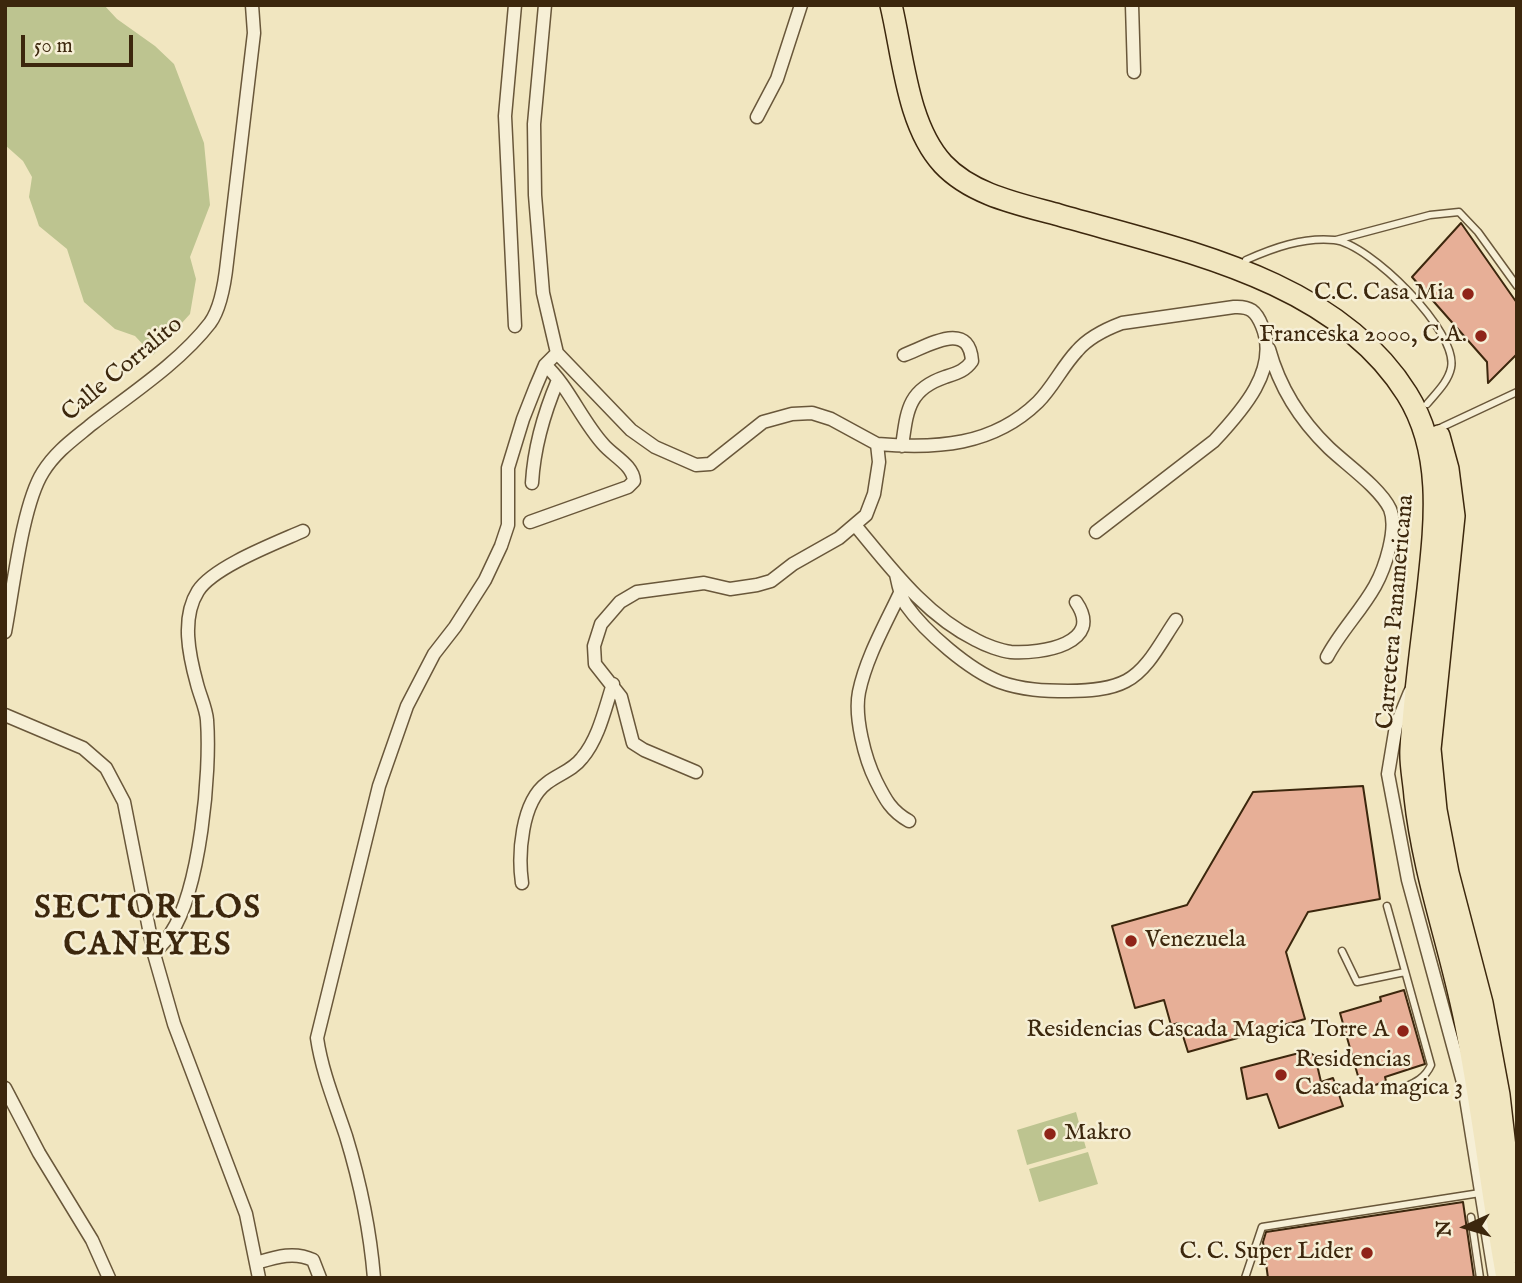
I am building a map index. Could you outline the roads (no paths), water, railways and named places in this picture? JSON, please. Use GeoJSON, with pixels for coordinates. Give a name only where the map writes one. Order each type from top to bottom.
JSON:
{"type":"FeatureCollection","features":[{"type":"Feature","properties":{"kind":"main road","name":"Carretera Panamericana"},"geometry":{"type":"LineString","coordinates":[[891,5],[914,110],[929,145],[942,163],[957,176],[996,197],[1210,259],[1306,299],[1357,334],[1394,373],[1421,420],[1433,472],[1436,518],[1411,753],[1417,817],[1429,882],[1464,1012],[1481,1102],[1507,1278]]}},
{"type":"Feature","properties":{"kind":"main road","name":"Carretera Panamericana"},"geometry":{"type":"LineString","coordinates":[[903,5],[924,104],[940,138],[953,156],[970,169],[1000,186],[1212,246],[1313,289],[1362,321],[1404,364],[1427,404],[1438,429],[1448,469],[1454,516],[1430,749],[1436,810],[1448,873],[1482,1003],[1500,1095],[1517,1252]]}},
{"type":"Feature","properties":{"kind":"street","name":"Calle Corralito"},"geometry":{"type":"LineString","coordinates":[[5,632],[31,502],[41,474],[59,450],[163,369],[211,321],[224,283],[227,262],[254,33],[252,5]]}},
{"type":"Feature","properties":{"kind":"street"},"geometry":{"type":"LineString","coordinates":[[515,5],[505,116],[515,326]]}},
{"type":"Feature","properties":{"kind":"street"},"geometry":{"type":"LineString","coordinates":[[545,5],[534,124],[535,195],[543,293],[557,353],[631,430],[655,447],[696,465],[710,464],[762,422],[792,414],[812,413],[831,419],[877,444],[943,446],[980,437],[1012,423],[1038,402],[1078,349],[1106,329],[1122,323],[1220,308],[1246,307],[1257,314],[1277,376],[1305,423],[1378,493],[1389,508],[1393,527],[1375,586],[1326,657]]}},
{"type":"Feature","properties":{"kind":"street"},"geometry":{"type":"LineString","coordinates":[[757,117],[777,79],[801,5]]}},
{"type":"Feature","properties":{"kind":"street"},"geometry":{"type":"LineString","coordinates":[[1132,5],[1134,72]]}},
{"type":"Feature","properties":{"kind":"street"},"geometry":{"type":"LineString","coordinates":[[902,446],[906,414],[915,397],[931,382],[966,370],[972,361],[971,347],[964,340],[955,337],[904,355]]}},
{"type":"Feature","properties":{"kind":"street"},"geometry":{"type":"LineString","coordinates":[[1096,532],[1214,441],[1261,381],[1268,346]]}},
{"type":"Feature","properties":{"kind":"street"},"geometry":{"type":"LineString","coordinates":[[374,1278],[372,1245],[360,1185],[320,1062],[317,1038],[379,786],[407,706],[433,654],[478,592],[501,546],[508,525],[508,468],[523,419],[545,365],[557,353]]}},
{"type":"Feature","properties":{"kind":"street"},"geometry":{"type":"LineString","coordinates":[[530,522],[628,487],[634,481],[630,469],[604,446],[545,365]]}},
{"type":"Feature","properties":{"kind":"street"},"geometry":{"type":"LineString","coordinates":[[531,484],[538,438],[558,380]]}},
{"type":"Feature","properties":{"kind":"street"},"geometry":{"type":"LineString","coordinates":[[696,772],[633,743],[621,696],[595,664],[594,646],[601,624],[620,602],[637,592],[704,583],[730,589],[757,585],[771,581],[793,564],[839,538],[866,515],[874,494],[879,462],[877,444]]}},
{"type":"Feature","properties":{"kind":"street"},"geometry":{"type":"LineString","coordinates":[[855,525],[896,575],[941,618],[976,640],[1010,652],[1054,648],[1078,637],[1085,625],[1084,614],[1076,603]]}},
{"type":"Feature","properties":{"kind":"street"},"geometry":{"type":"LineString","coordinates":[[153,954],[171,933],[184,907],[201,839],[208,763],[207,718],[193,666],[187,629],[189,610],[199,589],[230,564],[303,531]]}},
{"type":"Feature","properties":{"kind":"street"},"geometry":{"type":"LineString","coordinates":[[896,575],[905,604],[936,637],[977,672],[1001,682],[1045,691],[1109,688],[1127,681],[1142,668],[1176,620]]}},
{"type":"Feature","properties":{"kind":"street"},"geometry":{"type":"LineString","coordinates":[[900,593],[870,659],[858,695],[866,762],[896,814],[909,821]]}},
{"type":"Feature","properties":{"kind":"street"},"geometry":{"type":"LineString","coordinates":[[1419,673],[1396,726],[1388,774],[1408,880],[1464,1086],[1495,1278]]}},
{"type":"Feature","properties":{"kind":"street"},"geometry":{"type":"LineString","coordinates":[[522,883],[519,858],[529,811],[538,791],[582,758],[602,717],[613,684]]}},
{"type":"Feature","properties":{"kind":"street"},"geometry":{"type":"LineString","coordinates":[[5,715],[83,748],[106,768],[124,802],[153,954],[174,1024],[246,1214],[259,1278]]}},
{"type":"Feature","properties":{"kind":"street"},"geometry":{"type":"LineString","coordinates":[[5,1088],[39,1153],[92,1240],[109,1278]]}},
{"type":"Feature","properties":{"kind":"street"},"geometry":{"type":"LineString","coordinates":[[256,1264],[289,1255],[304,1256],[313,1261],[320,1278]]}},
{"type":"Feature","properties":{"kind":"lane"},"geometry":{"type":"LineString","coordinates":[[1246,260],[1277,246],[1336,240],[1430,215],[1459,212],[1478,232],[1517,286]]}},
{"type":"Feature","properties":{"kind":"lane"},"geometry":{"type":"LineString","coordinates":[[1336,240],[1359,250],[1385,268],[1415,298],[1450,349],[1451,368],[1444,385],[1427,404]]}},
{"type":"Feature","properties":{"kind":"lane"},"geometry":{"type":"LineString","coordinates":[[1438,429],[1517,392]]}},
{"type":"Feature","properties":{"kind":"lane"},"geometry":{"type":"LineString","coordinates":[[1387,906],[1430,1065],[1427,1074],[1418,1081],[1396,1091]]}},
{"type":"Feature","properties":{"kind":"lane"},"geometry":{"type":"LineString","coordinates":[[1342,951],[1357,982],[1405,972]]}},
{"type":"Feature","properties":{"kind":"lane"},"geometry":{"type":"LineString","coordinates":[[1245,1278],[1262,1227],[1482,1192]]}},
{"type":"Feature","properties":{"kind":"lane"},"geometry":{"type":"LineString","coordinates":[[1471,1217],[1480,1278]]}},
{"type":"Feature","properties":{"kind":"place","name":"C.C. Casa Mia"},"geometry":{"type":"Point","coordinates":[1468,294]}},
{"type":"Feature","properties":{"kind":"place","name":"Franceska 2000, C.A."},"geometry":{"type":"Point","coordinates":[1481,336]}},
{"type":"Feature","properties":{"kind":"place","name":"Venezuela"},"geometry":{"type":"Point","coordinates":[1131,941]}},
{"type":"Feature","properties":{"kind":"place","name":"Residencias Cascada Magica Torre A"},"geometry":{"type":"Point","coordinates":[1403,1031]}},
{"type":"Feature","properties":{"kind":"place","name":"Residencias Cascada magica 3"},"geometry":{"type":"Point","coordinates":[1281,1075]}},
{"type":"Feature","properties":{"kind":"place","name":"Makro"},"geometry":{"type":"Point","coordinates":[1050,1134]}},
{"type":"Feature","properties":{"kind":"place","name":"C. C. Super Lider"},"geometry":{"type":"Point","coordinates":[1367,1253]}},
{"type":"Feature","properties":{"kind":"district","name":"SECTOR LOS CANEYES"},"geometry":{"type":"Point","coordinates":[148,928]}}]}
